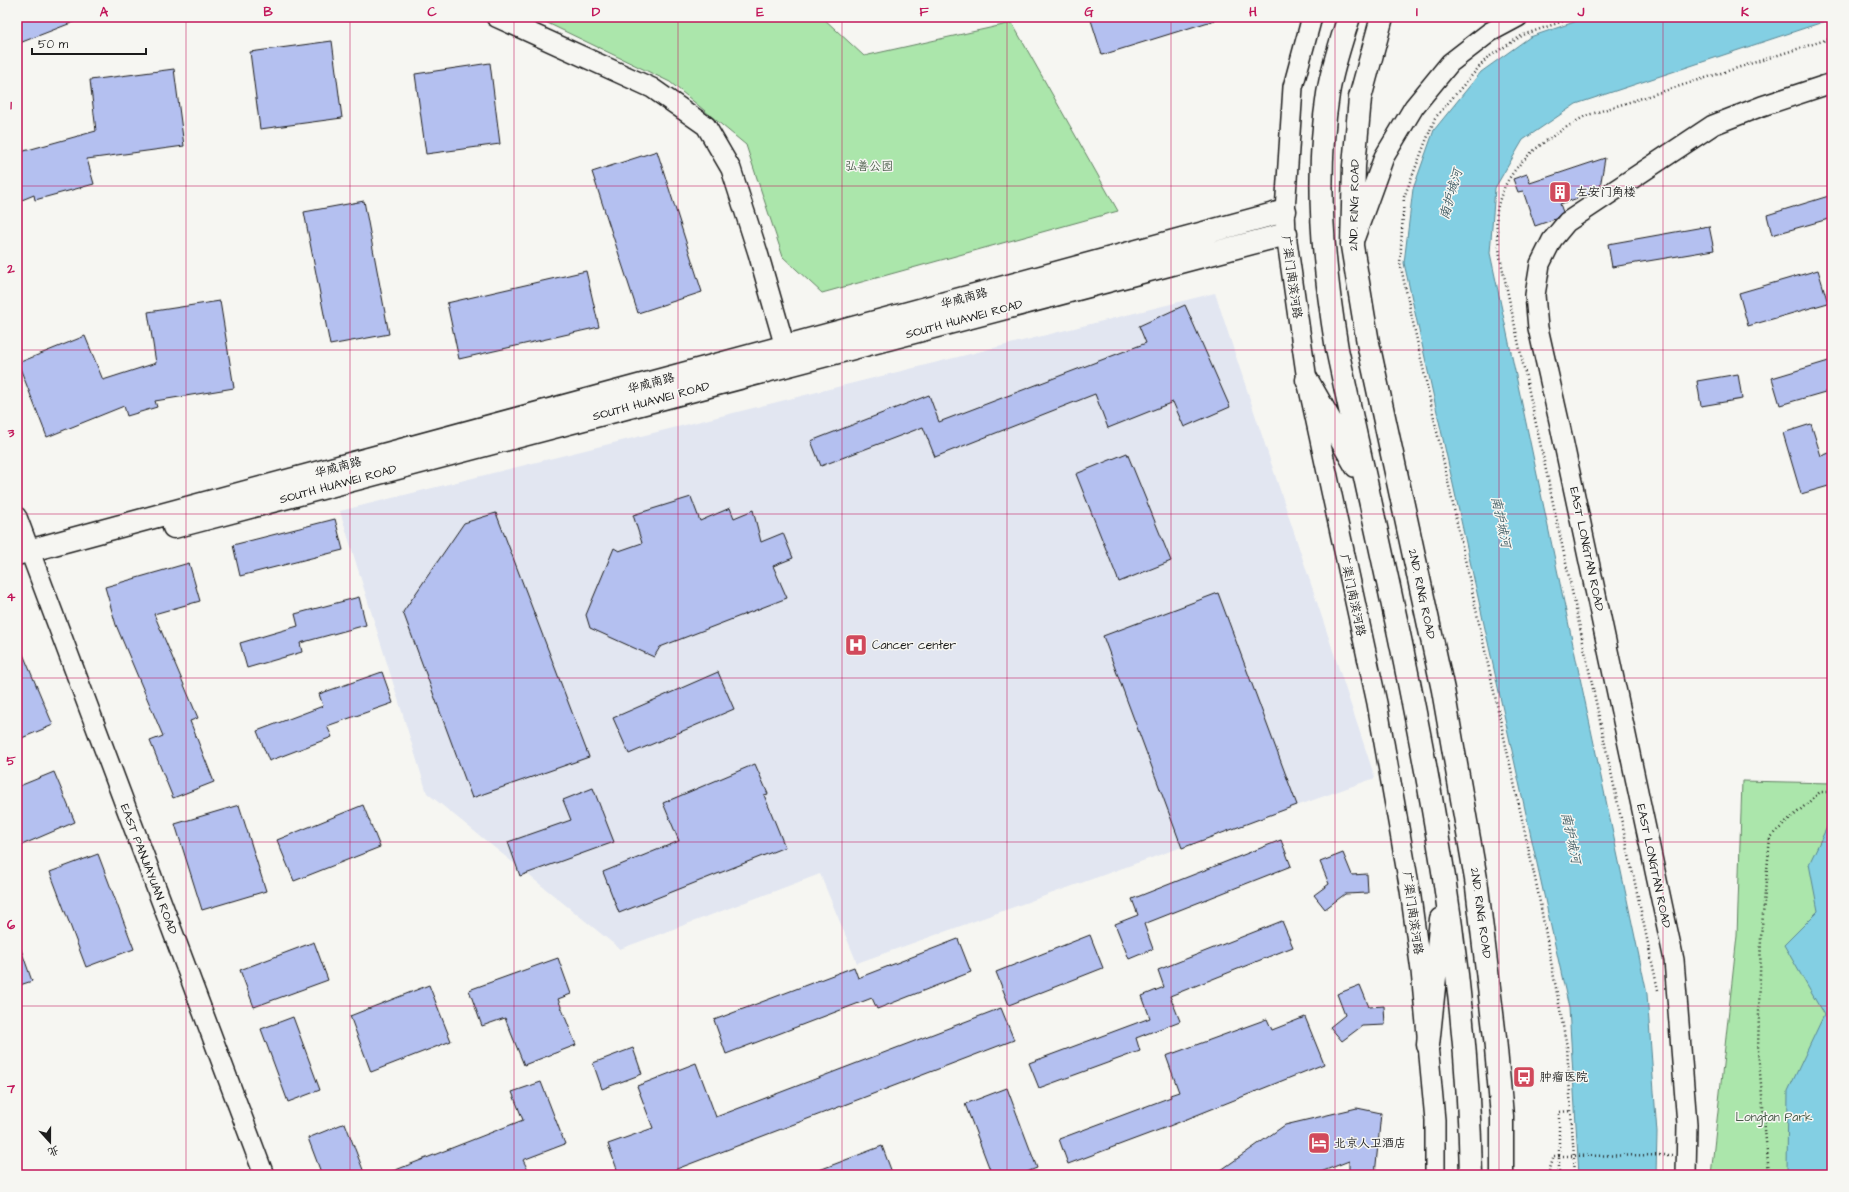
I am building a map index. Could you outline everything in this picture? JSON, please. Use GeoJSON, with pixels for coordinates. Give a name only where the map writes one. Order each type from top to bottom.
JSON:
{"type":"FeatureCollection","features":[{"type":"Feature","properties":{"kind":"main road"},"geometry":{"type":"LineString","coordinates":[[1349,17],[1328,93],[1322,166],[1323,239],[1327,291],[1337,349],[1412,696],[1445,884],[1464,1042],[1470,1118],[1471,1175]]}},
{"type":"Feature","properties":{"kind":"main road","name":"2ND. RING ROAD"},"geometry":{"type":"LineString","coordinates":[[1382,17],[1360,98],[1354,166],[1352,246],[1368,343],[1443,690],[1476,879],[1495,1038],[1502,1116],[1502,1175]]}},
{"type":"Feature","properties":{"kind":"main road","name":"华威南路"},"geometry":{"type":"LineString","coordinates":[[24,559],[785,347],[1285,211]]}},
{"type":"Feature","properties":{"kind":"main road","name":"SOUTH HUAWEI ROAD"},"geometry":{"type":"LineString","coordinates":[[24,559],[1286,234]]}},
{"type":"Feature","properties":{"kind":"main road"},"geometry":{"type":"LineString","coordinates":[[1307,380],[1366,484]]}},
{"type":"Feature","properties":{"kind":"main road"},"geometry":{"type":"LineString","coordinates":[[1428,1045],[1445,884]]}},
{"type":"Feature","properties":{"kind":"street"},"geometry":{"type":"LineString","coordinates":[[496,17],[652,88],[706,126],[730,169],[758,253],[785,347]]}},
{"type":"Feature","properties":{"kind":"street","name":"广渠门南滨河路"},"geometry":{"type":"LineString","coordinates":[[1312,17],[1293,87],[1285,211],[1286,234],[1307,380],[1378,710],[1410,890],[1421,971],[1435,1120],[1435,1175]]}},
{"type":"Feature","properties":{"kind":"street"},"geometry":{"type":"LineString","coordinates":[[1352,246],[1384,157],[1414,107],[1450,63],[1490,32],[1518,17]]}},
{"type":"Feature","properties":{"kind":"street","name":"EAST LONGTAN ROAD"},"geometry":{"type":"LineString","coordinates":[[1686,1175],[1687,1124],[1674,960],[1561,428],[1538,328],[1535,295],[1540,264],[1552,240],[1567,222],[1713,125],[1762,106],[1830,85]]}},
{"type":"Feature","properties":{"kind":"street","name":"EAST PANJIAYUAN ROAD"},"geometry":{"type":"LineString","coordinates":[[17,517],[24,559],[264,1175]]}},
{"type":"Feature","properties":{"kind":"path"},"geometry":{"type":"LineString","coordinates":[[1575,17],[1523,35],[1487,58],[1435,118],[1404,197],[1400,263],[1538,892],[1567,1047],[1575,1175]]}},
{"type":"Feature","properties":{"kind":"path"},"geometry":{"type":"LineString","coordinates":[[1660,998],[1500,256],[1497,211],[1506,184],[1525,156],[1550,137],[1586,116],[1832,38]]}},
{"type":"Feature","properties":{"kind":"path"},"geometry":{"type":"LineString","coordinates":[[1769,1175],[1758,1050],[1760,937],[1770,837],[1820,792],[1832,792]]}},
{"type":"Feature","properties":{"kind":"path"},"geometry":{"type":"LineString","coordinates":[[1559,1175],[1559,1112],[1571,1111]]}},
{"type":"Feature","properties":{"kind":"path"},"geometry":{"type":"LineString","coordinates":[[1670,1152],[1670,1160]]}},
{"type":"Feature","properties":{"kind":"path"},"geometry":{"type":"LineString","coordinates":[[1548,1175],[1554,1156],[1674,1155]]}},
{"type":"Feature","properties":{"kind":"shaded area","name":"Cancer center"},"geometry":{"type":"Polygon","coordinates":[[[1215,293],[1375,778],[857,963],[820,874],[620,949],[427,793],[340,511],[1215,293]]]}},
{"type":"Feature","properties":{"kind":"green space","name":"弘善公园"},"geometry":{"type":"Polygon","coordinates":[[[535,17],[822,17],[864,56],[1012,23],[1118,211],[822,293],[783,257],[746,145],[670,82],[535,17]]]}},
{"type":"Feature","properties":{"kind":"green space","name":"Longtan Park"},"geometry":{"type":"Polygon","coordinates":[[[1742,781],[1832,783],[1832,1175],[1711,1175],[1737,936],[1742,781]]]}},
{"type":"Feature","properties":{"kind":"water","name":"南护城河"},"geometry":{"type":"Polygon","coordinates":[[[1589,17],[1832,17],[1832,19],[1576,104],[1523,140],[1495,188],[1490,253],[1647,994],[1657,1133],[1656,1175],[1579,1175],[1569,1008],[1404,263],[1413,189],[1434,130],[1481,72],[1530,37],[1589,17]]]}},
{"type":"Feature","properties":{"kind":"water"},"geometry":{"type":"Polygon","coordinates":[[[1832,822],[1832,1175],[1789,1175],[1787,1171],[1788,1091],[1824,1015],[1784,945],[1818,911],[1809,864],[1829,823],[1832,822]]]}},
{"type":"Feature","properties":{"kind":"building"},"geometry":{"type":"Polygon","coordinates":[[[17,17],[84,17],[84,18],[17,44],[17,17]]]}},
{"type":"Feature","properties":{"kind":"building"},"geometry":{"type":"Polygon","coordinates":[[[1090,17],[1214,17],[1215,20],[1102,55],[1090,17]]]}},
{"type":"Feature","properties":{"kind":"building"},"geometry":{"type":"Polygon","coordinates":[[[332,41],[342,118],[260,129],[250,52],[332,41]]]}},
{"type":"Feature","properties":{"kind":"building"},"geometry":{"type":"Polygon","coordinates":[[[490,63],[500,144],[426,154],[415,74],[490,63]]]}},
{"type":"Feature","properties":{"kind":"building"},"geometry":{"type":"Polygon","coordinates":[[[174,69],[184,146],[87,159],[94,184],[35,200],[34,195],[17,202],[17,153],[96,131],[90,80],[174,69]]]}},
{"type":"Feature","properties":{"kind":"building"},"geometry":{"type":"Polygon","coordinates":[[[657,151],[702,292],[638,313],[592,172],[657,151]]]}},
{"type":"Feature","properties":{"kind":"building","name":"左安门角楼"},"geometry":{"type":"Polygon","coordinates":[[[1605,158],[1600,187],[1590,194],[1560,204],[1563,212],[1555,219],[1535,226],[1523,191],[1518,192],[1513,179],[1527,174],[1530,183],[1605,158]]]}},
{"type":"Feature","properties":{"kind":"building"},"geometry":{"type":"Polygon","coordinates":[[[1832,195],[1832,218],[1772,235],[1767,215],[1832,195]]]}},
{"type":"Feature","properties":{"kind":"building"},"geometry":{"type":"Polygon","coordinates":[[[364,201],[389,334],[330,345],[304,212],[364,201]]]}},
{"type":"Feature","properties":{"kind":"building"},"geometry":{"type":"Polygon","coordinates":[[[1709,226],[1714,250],[1612,267],[1608,244],[1709,226]]]}},
{"type":"Feature","properties":{"kind":"building"},"geometry":{"type":"Polygon","coordinates":[[[1818,270],[1828,303],[1748,326],[1739,293],[1818,270]]]}},
{"type":"Feature","properties":{"kind":"building"},"geometry":{"type":"Polygon","coordinates":[[[586,271],[599,327],[459,359],[447,303],[586,271]]]}},
{"type":"Feature","properties":{"kind":"building"},"geometry":{"type":"Polygon","coordinates":[[[220,301],[234,388],[155,401],[157,407],[127,416],[124,406],[47,437],[18,363],[85,336],[103,380],[156,363],[148,312],[220,301]]]}},
{"type":"Feature","properties":{"kind":"building"},"geometry":{"type":"Polygon","coordinates":[[[1185,305],[1230,407],[1184,427],[1173,402],[1108,428],[1095,394],[935,457],[923,427],[821,466],[811,441],[929,395],[939,422],[1146,343],[1139,326],[1185,305]]]}},
{"type":"Feature","properties":{"kind":"building"},"geometry":{"type":"Polygon","coordinates":[[[1832,360],[1832,390],[1780,405],[1772,378],[1832,360]]]}},
{"type":"Feature","properties":{"kind":"building"},"geometry":{"type":"Polygon","coordinates":[[[1738,374],[1742,399],[1701,406],[1697,381],[1738,374]]]}},
{"type":"Feature","properties":{"kind":"building"},"geometry":{"type":"Polygon","coordinates":[[[1811,424],[1821,456],[1832,452],[1832,485],[1801,494],[1783,433],[1811,424]]]}},
{"type":"Feature","properties":{"kind":"building"},"geometry":{"type":"Polygon","coordinates":[[[1127,453],[1171,561],[1119,582],[1076,474],[1127,453]]]}},
{"type":"Feature","properties":{"kind":"building"},"geometry":{"type":"Polygon","coordinates":[[[691,497],[700,521],[730,508],[734,518],[753,510],[761,542],[783,533],[793,558],[773,566],[787,598],[660,647],[654,657],[590,628],[586,615],[614,548],[619,551],[642,543],[633,515],[691,497]]]}},
{"type":"Feature","properties":{"kind":"building"},"geometry":{"type":"Polygon","coordinates":[[[496,513],[589,757],[472,798],[403,612],[464,523],[496,513]]]}},
{"type":"Feature","properties":{"kind":"building"},"geometry":{"type":"Polygon","coordinates":[[[335,519],[343,550],[240,576],[233,545],[335,519]]]}},
{"type":"Feature","properties":{"kind":"building"},"geometry":{"type":"Polygon","coordinates":[[[189,563],[200,601],[154,614],[198,718],[190,721],[214,782],[173,798],[150,741],[163,736],[116,625],[105,587],[189,563]]]}},
{"type":"Feature","properties":{"kind":"building"},"geometry":{"type":"Polygon","coordinates":[[[1218,593],[1297,805],[1182,848],[1103,636],[1218,593]]]}},
{"type":"Feature","properties":{"kind":"building"},"geometry":{"type":"Polygon","coordinates":[[[359,597],[366,625],[300,643],[302,652],[247,668],[240,643],[298,626],[295,614],[359,597]]]}},
{"type":"Feature","properties":{"kind":"building"},"geometry":{"type":"Polygon","coordinates":[[[17,640],[53,725],[17,740],[17,640]]]}},
{"type":"Feature","properties":{"kind":"building"},"geometry":{"type":"Polygon","coordinates":[[[382,672],[393,703],[327,726],[332,737],[269,761],[257,731],[323,706],[319,694],[382,672]]]}},
{"type":"Feature","properties":{"kind":"building"},"geometry":{"type":"Polygon","coordinates":[[[718,672],[734,709],[629,754],[613,718],[718,672]]]}},
{"type":"Feature","properties":{"kind":"building"},"geometry":{"type":"Polygon","coordinates":[[[755,764],[768,794],[764,795],[785,847],[619,913],[603,872],[679,841],[663,803],[755,764]]]}},
{"type":"Feature","properties":{"kind":"building"},"geometry":{"type":"Polygon","coordinates":[[[54,772],[75,822],[17,847],[17,787],[54,772]]]}},
{"type":"Feature","properties":{"kind":"building"},"geometry":{"type":"Polygon","coordinates":[[[593,788],[614,842],[520,876],[508,842],[571,820],[563,800],[593,788]]]}},
{"type":"Feature","properties":{"kind":"building"},"geometry":{"type":"Polygon","coordinates":[[[239,805],[266,891],[202,910],[175,824],[239,805]]]}},
{"type":"Feature","properties":{"kind":"building"},"geometry":{"type":"Polygon","coordinates":[[[363,805],[380,847],[294,881],[277,840],[363,805]]]}},
{"type":"Feature","properties":{"kind":"building"},"geometry":{"type":"Polygon","coordinates":[[[1281,840],[1291,866],[1144,924],[1153,949],[1129,959],[1115,924],[1138,915],[1132,899],[1281,840]]]}},
{"type":"Feature","properties":{"kind":"building"},"geometry":{"type":"Polygon","coordinates":[[[1343,853],[1352,875],[1367,874],[1368,893],[1345,894],[1325,909],[1314,895],[1329,884],[1320,862],[1343,853]]]}},
{"type":"Feature","properties":{"kind":"building"},"geometry":{"type":"Polygon","coordinates":[[[98,854],[134,949],[86,967],[50,872],[98,854]]]}},
{"type":"Feature","properties":{"kind":"building"},"geometry":{"type":"Polygon","coordinates":[[[1282,921],[1293,947],[1170,996],[1180,1021],[1136,1038],[1140,1051],[1039,1088],[1029,1063],[1150,1018],[1142,996],[1164,987],[1158,970],[1282,921]]]}},
{"type":"Feature","properties":{"kind":"building"},"geometry":{"type":"Polygon","coordinates":[[[1090,935],[1103,968],[1009,1005],[996,972],[1090,935]]]}},
{"type":"Feature","properties":{"kind":"building"},"geometry":{"type":"Polygon","coordinates":[[[958,939],[971,972],[877,1009],[872,998],[726,1054],[714,1020],[854,967],[858,978],[958,939]]]}},
{"type":"Feature","properties":{"kind":"building"},"geometry":{"type":"Polygon","coordinates":[[[314,942],[328,980],[254,1007],[240,970],[314,942]]]}},
{"type":"Feature","properties":{"kind":"building"},"geometry":{"type":"Polygon","coordinates":[[[19,944],[32,981],[17,986],[17,945],[19,944]]]}},
{"type":"Feature","properties":{"kind":"building"},"geometry":{"type":"Polygon","coordinates":[[[558,958],[571,994],[558,999],[576,1045],[524,1065],[505,1018],[482,1026],[469,990],[558,958]]]}},
{"type":"Feature","properties":{"kind":"building"},"geometry":{"type":"Polygon","coordinates":[[[429,985],[451,1041],[371,1072],[350,1016],[429,985]]]}},
{"type":"Feature","properties":{"kind":"building"},"geometry":{"type":"Polygon","coordinates":[[[1360,985],[1369,1007],[1384,1006],[1385,1025],[1362,1026],[1342,1041],[1330,1027],[1345,1015],[1337,994],[1360,985]]]}},
{"type":"Feature","properties":{"kind":"building"},"geometry":{"type":"Polygon","coordinates":[[[1001,1008],[1014,1040],[661,1175],[619,1175],[608,1144],[653,1128],[637,1086],[696,1063],[716,1117],[1001,1008]]]}},
{"type":"Feature","properties":{"kind":"building"},"geometry":{"type":"Polygon","coordinates":[[[293,1017],[320,1090],[288,1102],[261,1029],[293,1017]]]}},
{"type":"Feature","properties":{"kind":"building"},"geometry":{"type":"Polygon","coordinates":[[[1305,1017],[1324,1064],[1167,1127],[1068,1164],[1059,1139],[1171,1097],[1170,1095],[1179,1092],[1166,1056],[1267,1019],[1272,1030],[1305,1017]]]}},
{"type":"Feature","properties":{"kind":"building"},"geometry":{"type":"Polygon","coordinates":[[[633,1048],[642,1074],[602,1089],[593,1063],[633,1048]]]}},
{"type":"Feature","properties":{"kind":"building"},"geometry":{"type":"Polygon","coordinates":[[[541,1082],[565,1144],[523,1160],[528,1170],[515,1175],[383,1175],[523,1120],[512,1092],[541,1082]]]}},
{"type":"Feature","properties":{"kind":"building"},"geometry":{"type":"Polygon","coordinates":[[[1007,1088],[1037,1168],[1019,1175],[992,1175],[965,1104],[1007,1088]]]}},
{"type":"Feature","properties":{"kind":"building","name":"北京人卫酒店"},"geometry":{"type":"Polygon","coordinates":[[[1357,1108],[1381,1113],[1375,1175],[1349,1175],[1349,1161],[1313,1175],[1214,1175],[1285,1125],[1357,1108]]]}},
{"type":"Feature","properties":{"kind":"building"},"geometry":{"type":"Polygon","coordinates":[[[345,1123],[365,1175],[322,1175],[308,1138],[345,1123]]]}},
{"type":"Feature","properties":{"kind":"building"},"geometry":{"type":"Polygon","coordinates":[[[882,1146],[893,1175],[809,1175],[809,1174],[882,1146]]]}},
{"type":"Feature","properties":{"kind":"place","name":"左安门角楼"},"geometry":{"type":"Point","coordinates":[1560,192]}},
{"type":"Feature","properties":{"kind":"place","name":"Cancer center"},"geometry":{"type":"Point","coordinates":[856,645]}},
{"type":"Feature","properties":{"kind":"place","name":"肿瘤医院"},"geometry":{"type":"Point","coordinates":[1524,1077]}},
{"type":"Feature","properties":{"kind":"place","name":"北京人卫酒店"},"geometry":{"type":"Point","coordinates":[1319,1143]}}]}
